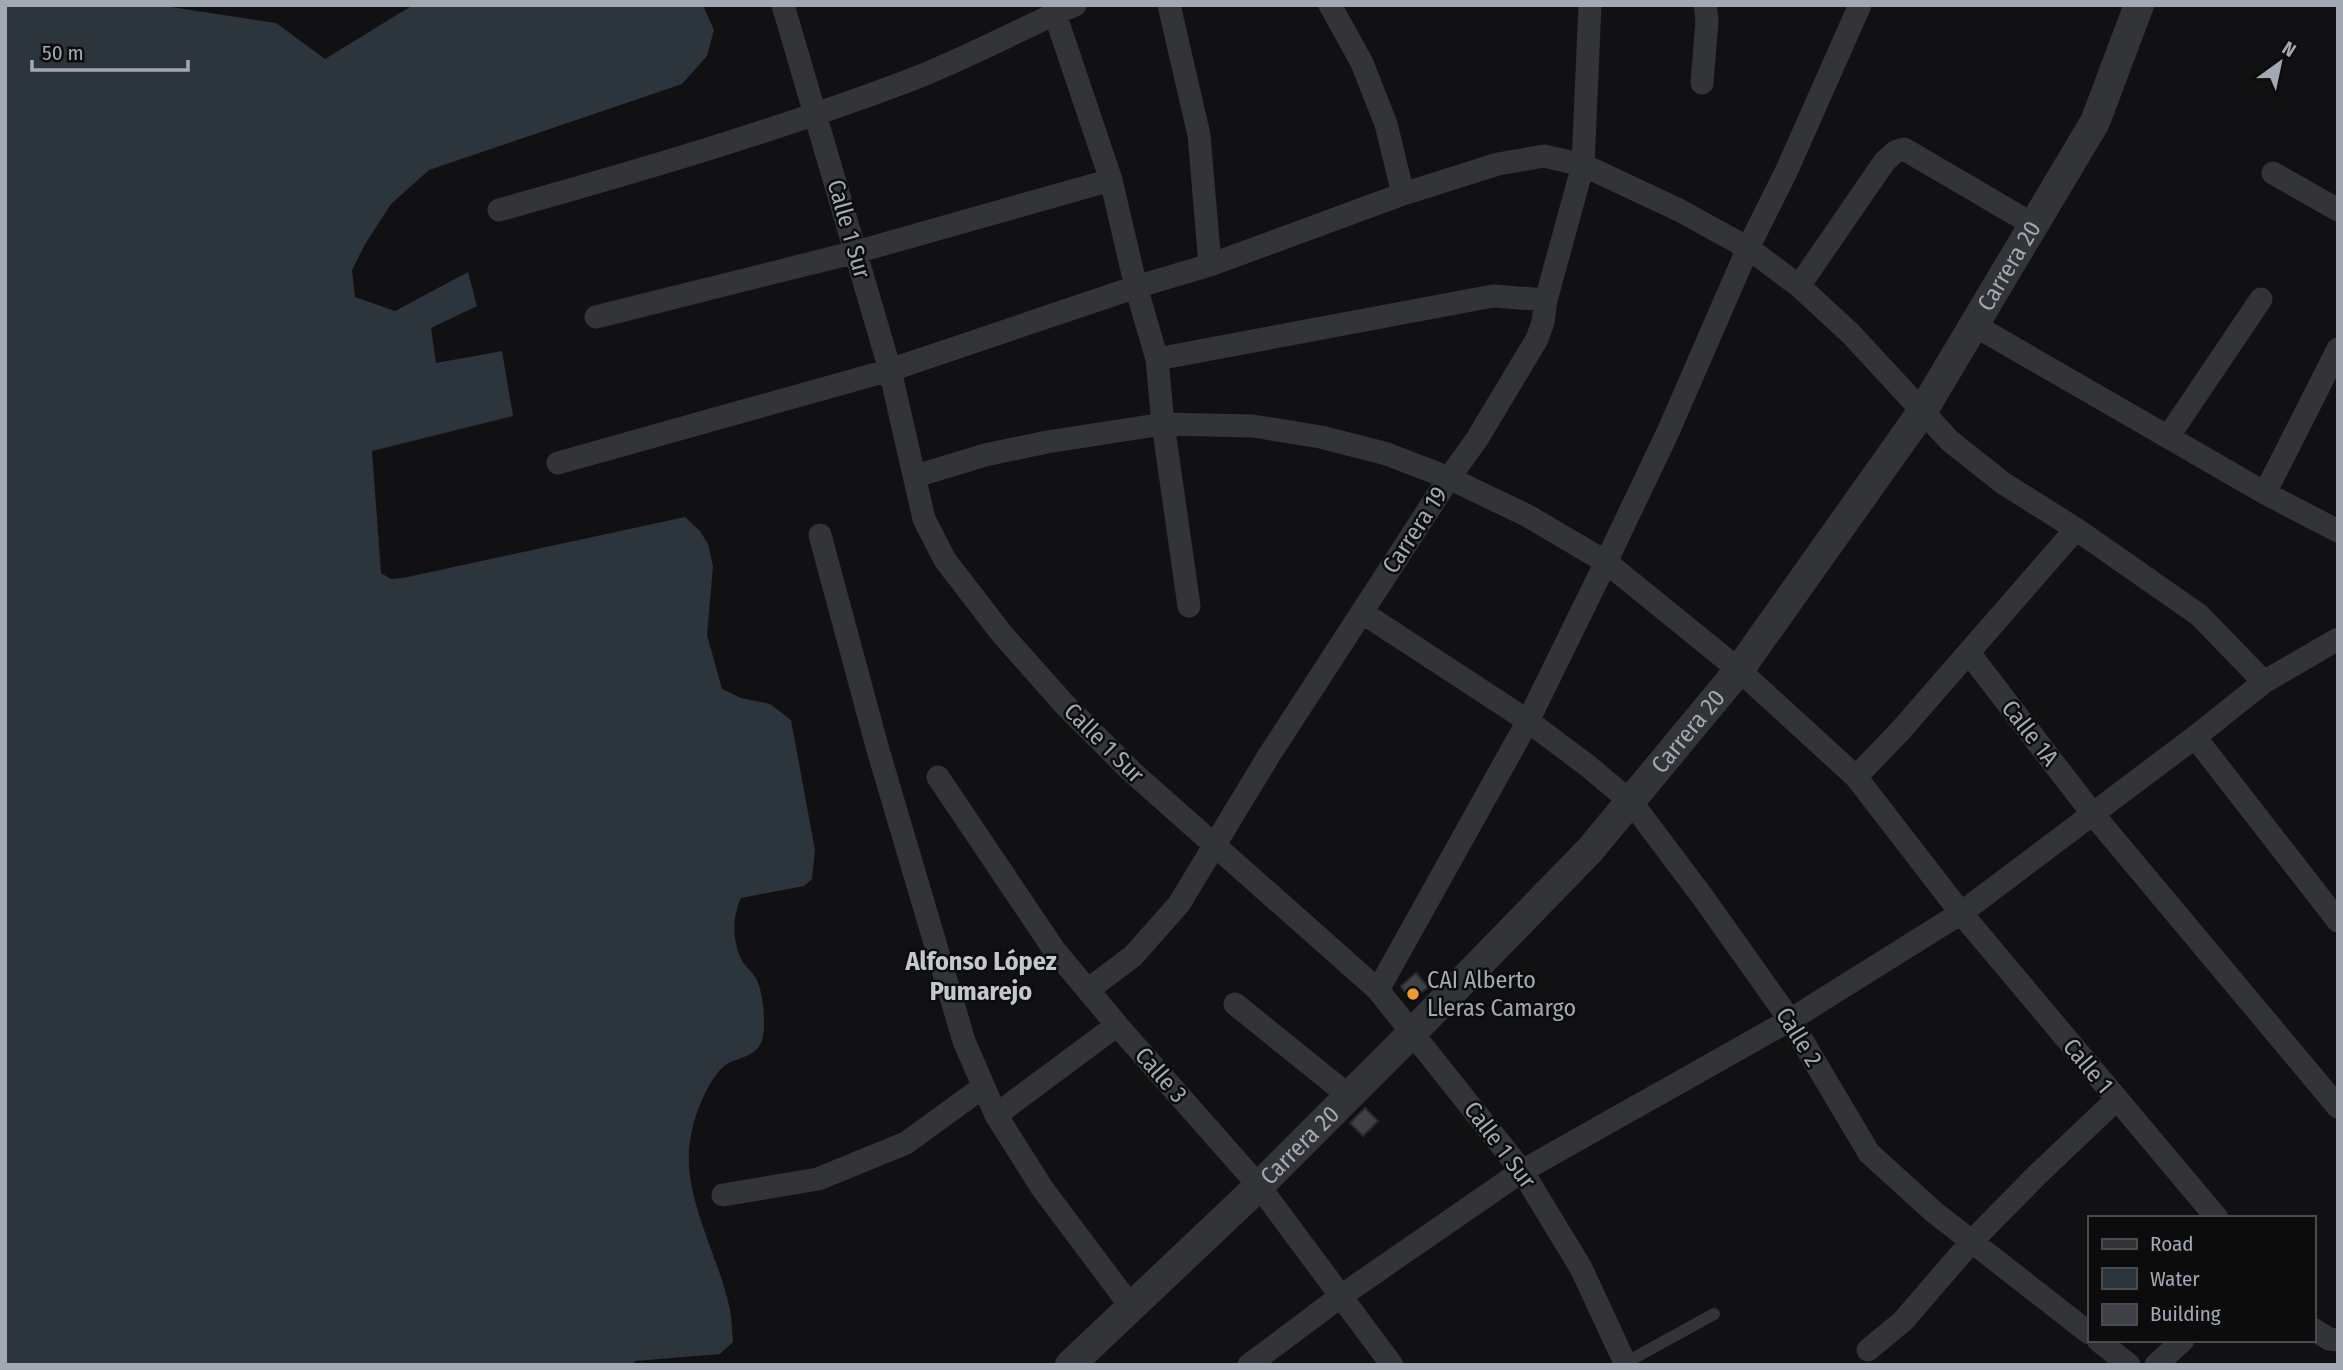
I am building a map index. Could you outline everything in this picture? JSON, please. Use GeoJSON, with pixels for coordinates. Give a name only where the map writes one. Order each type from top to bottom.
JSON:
{"type":"FeatureCollection","features":[{"type":"Feature","properties":{"kind":"street","name":"Calle 1 Sur"},"geometry":{"type":"LineString","coordinates":[[783,5],[890,370],[924,519],[945,560],[1002,634],[1065,705],[1131,771],[1378,990],[1522,1171],[1581,1268],[1626,1364]]}},
{"type":"Feature","properties":{"kind":"street"},"geometry":{"type":"LineString","coordinates":[[1169,5],[1199,135],[1210,265]]}},
{"type":"Feature","properties":{"kind":"street"},"geometry":{"type":"LineString","coordinates":[[1330,5],[1367,75],[1385,124],[1403,194]]}},
{"type":"Feature","properties":{"kind":"street","name":"Carrera 19"},"geometry":{"type":"LineString","coordinates":[[1088,989],[1133,956],[1179,904],[1213,844],[1476,439],[1537,339],[1583,165],[1590,5]]}},
{"type":"Feature","properties":{"kind":"street"},"geometry":{"type":"LineString","coordinates":[[1702,83],[1707,20],[1705,5]]}},
{"type":"Feature","properties":{"kind":"street"},"geometry":{"type":"LineString","coordinates":[[1378,990],[1528,721],[1606,562],[1668,432],[1748,248],[1786,172],[1860,5]]}},
{"type":"Feature","properties":{"kind":"street","name":"Carrera 20"},"geometry":{"type":"LineString","coordinates":[[1087,1359],[1132,1308],[1413,1032],[1590,850],[1632,803],[1739,670],[1922,412],[2034,225],[2095,122],[2133,6]]}},
{"type":"Feature","properties":{"kind":"street"},"geometry":{"type":"LineString","coordinates":[[499,210],[673,161],[906,82],[1065,10],[1157,359],[1163,424],[1189,606]]}},
{"type":"Feature","properties":{"kind":"street"},"geometry":{"type":"LineString","coordinates":[[1799,286],[1885,161],[1895,152],[1904,149],[2034,225]]}},
{"type":"Feature","properties":{"kind":"street"},"geometry":{"type":"LineString","coordinates":[[558,463],[890,370],[1136,287],[1210,265],[1403,194],[1497,164],[1544,156],[1583,165],[1679,210],[1748,248],[1799,286],[1851,334],[1950,441],[2003,483],[2076,529],[2199,615],[2264,682]]}},
{"type":"Feature","properties":{"kind":"street"},"geometry":{"type":"LineString","coordinates":[[2273,173],[2338,210]]}},
{"type":"Feature","properties":{"kind":"street"},"geometry":{"type":"LineString","coordinates":[[596,317],[856,253],[1111,180]]}},
{"type":"Feature","properties":{"kind":"street"},"geometry":{"type":"LineString","coordinates":[[1157,359],[1493,296],[1546,300]]}},
{"type":"Feature","properties":{"kind":"street"},"geometry":{"type":"LineString","coordinates":[[2168,437],[2261,299]]}},
{"type":"Feature","properties":{"kind":"street"},"geometry":{"type":"LineString","coordinates":[[1974,325],[2265,493],[2338,531]]}},
{"type":"Feature","properties":{"kind":"street"},"geometry":{"type":"LineString","coordinates":[[2265,493],[2334,363]]}},
{"type":"Feature","properties":{"kind":"street","name":"Calle 1"},"geometry":{"type":"LineString","coordinates":[[916,476],[998,452],[1163,424],[1253,426],[1321,437],[1387,454],[1449,478],[1528,516],[1606,562],[1739,670],[1856,777],[1961,913],[2215,1216]]}},
{"type":"Feature","properties":{"kind":"street"},"geometry":{"type":"LineString","coordinates":[[1856,777],[1901,730],[2076,529]]}},
{"type":"Feature","properties":{"kind":"street"},"geometry":{"type":"LineString","coordinates":[[820,536],[934,945],[964,1041],[996,1115],[1042,1188],[1132,1308]]}},
{"type":"Feature","properties":{"kind":"street","name":"Calle 2"},"geometry":{"type":"LineString","coordinates":[[1363,613],[1528,721],[1632,803],[1790,1020],[1869,1153],[1934,1212],[2088,1332]]}},
{"type":"Feature","properties":{"kind":"street"},"geometry":{"type":"LineString","coordinates":[[1249,1365],[1341,1296],[1522,1171],[1790,1020],[1961,913],[2264,682],[2338,639]]}},
{"type":"Feature","properties":{"kind":"street","name":"Calle 1A"},"geometry":{"type":"LineString","coordinates":[[1969,653],[2092,813],[2338,1107]]}},
{"type":"Feature","properties":{"kind":"street"},"geometry":{"type":"LineString","coordinates":[[2195,737],[2338,921]]}},
{"type":"Feature","properties":{"kind":"street","name":"Calle 3"},"geometry":{"type":"LineString","coordinates":[[938,778],[1055,951],[1259,1186],[1392,1365]]}},
{"type":"Feature","properties":{"kind":"street"},"geometry":{"type":"LineString","coordinates":[[1235,1004],[1349,1096]]}},
{"type":"Feature","properties":{"kind":"street"},"geometry":{"type":"LineString","coordinates":[[996,1115],[1117,1025]]}},
{"type":"Feature","properties":{"kind":"street"},"geometry":{"type":"LineString","coordinates":[[723,1195],[818,1179],[906,1143],[983,1087]]}},
{"type":"Feature","properties":{"kind":"street"},"geometry":{"type":"LineString","coordinates":[[1868,1350],[1903,1321],[1972,1241],[2117,1099]]}},
{"type":"Feature","properties":{"kind":"street"},"geometry":{"type":"LineString","coordinates":[[2315,1330],[2329,1339],[2338,1340]]}},
{"type":"Feature","properties":{"kind":"street"},"geometry":{"type":"LineString","coordinates":[[2100,1342],[2129,1365]]}},
{"type":"Feature","properties":{"kind":"street"},"geometry":{"type":"LineString","coordinates":[[2156,1365],[2181,1342]]}},
{"type":"Feature","properties":{"kind":"lane"},"geometry":{"type":"LineString","coordinates":[[1626,1364],[1714,1314]]}},
{"type":"Feature","properties":{"kind":"water"},"geometry":{"type":"Polygon","coordinates":[[[5,5],[158,5],[276,23],[325,59],[413,5],[703,5],[714,30],[707,56],[682,84],[429,170],[391,204],[352,270],[355,297],[395,311],[468,272],[477,306],[431,328],[436,363],[502,351],[513,416],[372,451],[381,573],[391,579],[403,578],[685,517],[700,531],[708,544],[713,566],[707,635],[722,689],[741,698],[770,704],[791,720],[815,850],[812,879],[804,886],[741,898],[736,913],[735,936],[741,959],[757,980],[761,991],[763,1038],[754,1051],[728,1063],[711,1082],[702,1099],[691,1135],[690,1179],[731,1314],[733,1342],[720,1354],[635,1361],[632,1365],[5,1365],[5,5]]]}},
{"type":"Feature","properties":{"kind":"building","name":"CAI Alberto Lleras Camargo"},"geometry":{"type":"Polygon","coordinates":[[[1416,973],[1428,987],[1411,1001],[1401,986],[1416,973]]]}},
{"type":"Feature","properties":{"kind":"building"},"geometry":{"type":"Polygon","coordinates":[[[1365,1108],[1378,1121],[1363,1136],[1350,1123],[1365,1108]]]}},
{"type":"Feature","properties":{"kind":"place","name":"CAI Alberto Lleras Camargo"},"geometry":{"type":"Point","coordinates":[1413,994]}},
{"type":"Feature","properties":{"kind":"district","name":"Alfonso López Pumarejo"},"geometry":{"type":"Point","coordinates":[981,976]}}]}
